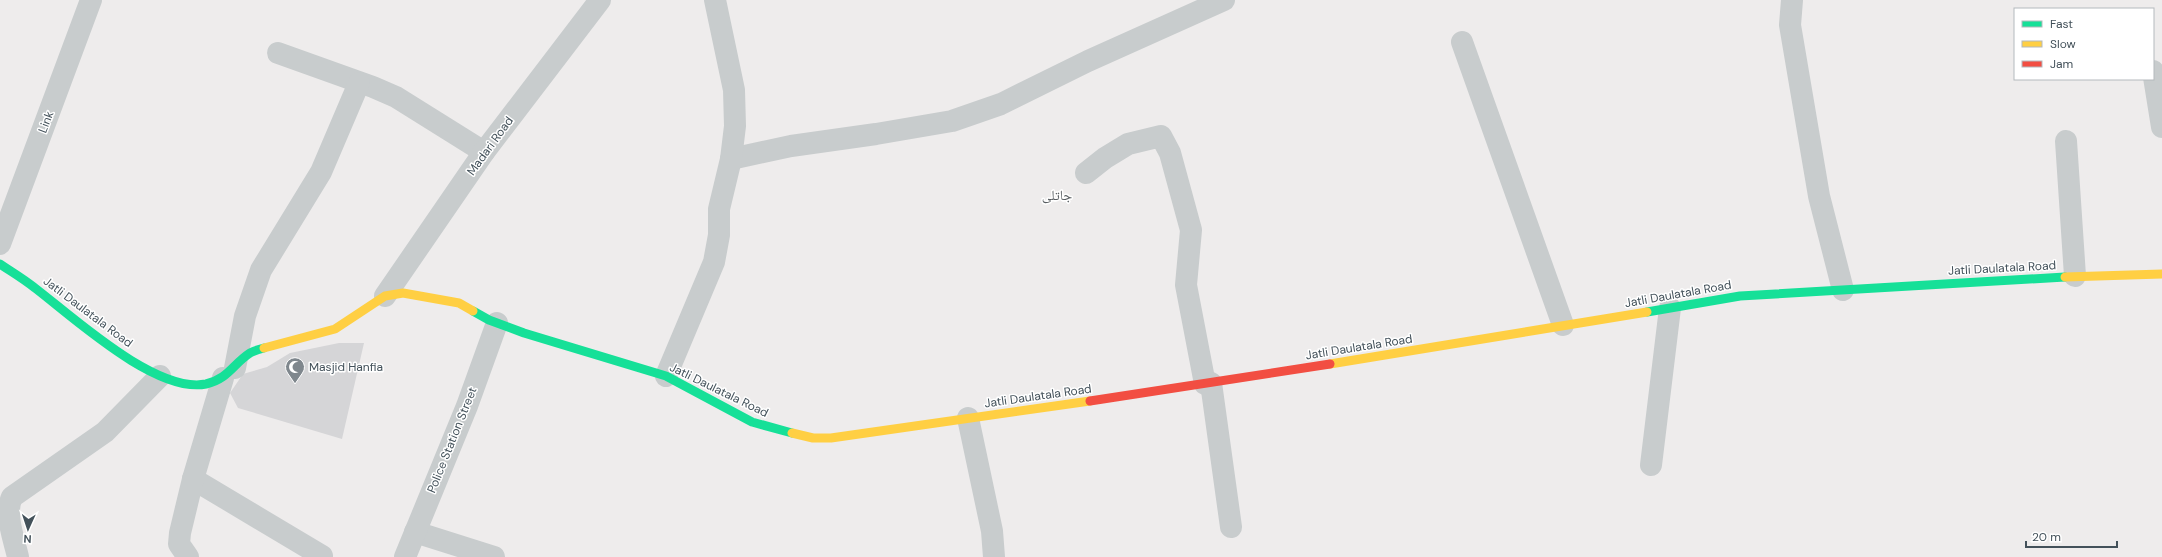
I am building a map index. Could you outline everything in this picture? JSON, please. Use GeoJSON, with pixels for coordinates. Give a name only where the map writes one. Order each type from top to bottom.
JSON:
{"type":"FeatureCollection","features":[{"type":"Feature","properties":{"kind":"street","name":"Link"},"geometry":{"type":"LineString","coordinates":[[0,244],[91,0]]}},
{"type":"Feature","properties":{"kind":"street","name":"Madari Road"},"geometry":{"type":"LineString","coordinates":[[385,296],[484,152],[600,0]]}},
{"type":"Feature","properties":{"kind":"street"},"geometry":{"type":"LineString","coordinates":[[666,376],[714,262],[719,235],[719,209],[731,159],[735,126],[734,90],[715,0]]}},
{"type":"Feature","properties":{"kind":"street"},"geometry":{"type":"LineString","coordinates":[[731,159],[791,146],[869,135],[952,120],[1002,104],[1076,66],[1224,0]]}},
{"type":"Feature","properties":{"kind":"street"},"geometry":{"type":"LineString","coordinates":[[1792,0],[1790,25],[1819,196],[1843,290]]}},
{"type":"Feature","properties":{"kind":"street"},"geometry":{"type":"LineString","coordinates":[[1462,42],[1563,325]]}},
{"type":"Feature","properties":{"kind":"street"},"geometry":{"type":"LineString","coordinates":[[278,53],[373,87],[396,97],[484,152]]}},
{"type":"Feature","properties":{"kind":"street"},"geometry":{"type":"LineString","coordinates":[[2154,77],[2162,127]]}},
{"type":"Feature","properties":{"kind":"street"},"geometry":{"type":"LineString","coordinates":[[188,557],[179,544],[193,478],[229,373],[245,316],[261,270],[321,172],[359,83]]}},
{"type":"Feature","properties":{"kind":"street"},"geometry":{"type":"LineString","coordinates":[[1086,173],[1105,158],[1128,144],[1161,136],[1170,153],[1191,230],[1186,285],[1208,383],[1231,527]]}},
{"type":"Feature","properties":{"kind":"street"},"geometry":{"type":"LineString","coordinates":[[2066,141],[2075,276]]}},
{"type":"Feature","properties":{"kind":"street","name":"Jatli Daulatala Road"},"geometry":{"type":"LineString","coordinates":[[0,264],[34,287],[94,335],[160,376],[182,383],[205,384],[229,373],[250,353],[277,343],[334,329],[385,296],[403,293],[459,303],[496,323],[524,333],[568,345],[666,376],[752,422],[773,429],[812,438],[831,438],[1208,383],[1495,338],[1563,325],[1740,296],[2075,276],[2162,274]]}},
{"type":"Feature","properties":{"kind":"street"},"geometry":{"type":"LineString","coordinates":[[1651,465],[1670,308]]}},
{"type":"Feature","properties":{"kind":"street","name":"Police Station Street"},"geometry":{"type":"LineString","coordinates":[[405,557],[467,406],[496,323]]}},
{"type":"Feature","properties":{"kind":"street"},"geometry":{"type":"LineString","coordinates":[[18,557],[5,513],[12,497],[104,432],[160,376]]}},
{"type":"Feature","properties":{"kind":"street"},"geometry":{"type":"LineString","coordinates":[[968,418],[992,531],[994,557]]}},
{"type":"Feature","properties":{"kind":"street"},"geometry":{"type":"LineString","coordinates":[[193,478],[322,556]]}},
{"type":"Feature","properties":{"kind":"street"},"geometry":{"type":"LineString","coordinates":[[415,532],[494,557]]}},
{"type":"Feature","properties":{"kind":"building","name":"Masjid Hanfia"},"geometry":{"type":"Polygon","coordinates":[[[339,343],[364,343],[342,439],[238,408],[230,393],[243,374],[267,367],[290,353],[339,343]]]}},
{"type":"Feature","properties":{"kind":"traffic: fast"},"geometry":{"type":"LineString","coordinates":[[0,264],[31,285],[116,351],[140,366],[164,377],[186,384],[206,384],[214,382],[225,375],[244,357],[264,348]]}},
{"type":"Feature","properties":{"kind":"traffic: fast"},"geometry":{"type":"LineString","coordinates":[[1647,312],[1740,296],[2065,277]]}},
{"type":"Feature","properties":{"kind":"traffic: fast"},"geometry":{"type":"LineString","coordinates":[[473,311],[489,320],[524,333],[666,376],[752,422],[792,433]]}},
{"type":"Feature","properties":{"kind":"traffic: slow"},"geometry":{"type":"LineString","coordinates":[[2065,277],[2162,274]]}},
{"type":"Feature","properties":{"kind":"traffic: slow"},"geometry":{"type":"LineString","coordinates":[[264,348],[335,329],[385,296],[403,293],[459,303],[473,311]]}},
{"type":"Feature","properties":{"kind":"traffic: slow"},"geometry":{"type":"LineString","coordinates":[[1330,364],[1647,312]]}},
{"type":"Feature","properties":{"kind":"traffic: slow"},"geometry":{"type":"LineString","coordinates":[[792,433],[813,438],[831,438],[1090,401]]}},
{"type":"Feature","properties":{"kind":"traffic: jam"},"geometry":{"type":"LineString","coordinates":[[1090,401],[1330,364]]}},
{"type":"Feature","properties":{"kind":"place","name":"Masjid Hanfia"},"geometry":{"type":"Point","coordinates":[295,384]}},
{"type":"Feature","properties":{"kind":"district","name":"جاتلی"},"geometry":{"type":"Point","coordinates":[1057,195]}}]}
